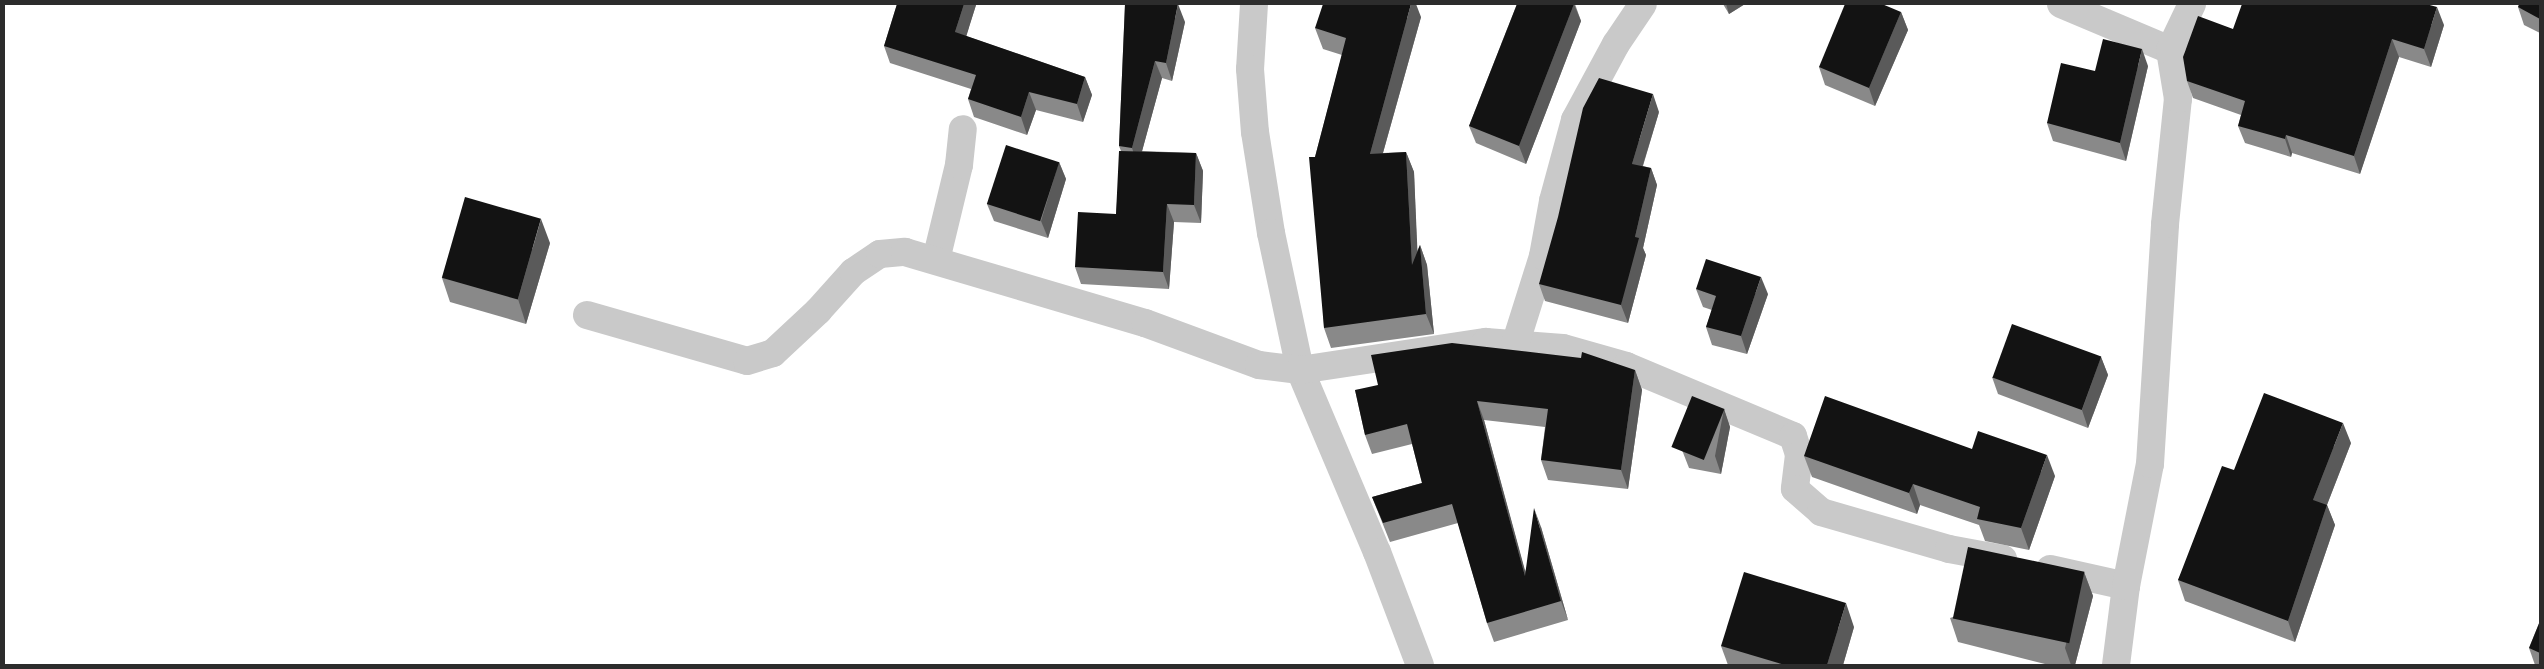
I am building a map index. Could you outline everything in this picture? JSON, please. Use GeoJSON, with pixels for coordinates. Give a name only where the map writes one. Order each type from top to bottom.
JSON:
{"type":"FeatureCollection","features":[{"type":"Feature","properties":{"kind":"street"},"geometry":{"type":"LineString","coordinates":[[1254,4],[1250,69],[1256,132],[1271,233],[1300,370],[1377,552],[1420,665]]}},
{"type":"Feature","properties":{"kind":"street"},"geometry":{"type":"LineString","coordinates":[[1516,345],[1542,256],[1553,201],[1575,120],[1616,44],[1643,4]]}},
{"type":"Feature","properties":{"kind":"street"},"geometry":{"type":"LineString","coordinates":[[2061,4],[2170,50]]}},
{"type":"Feature","properties":{"kind":"street"},"geometry":{"type":"LineString","coordinates":[[2116,665],[2126,586],[2150,464],[2155,414],[2165,224],[2178,99],[2170,50],[2192,4]]}},
{"type":"Feature","properties":{"kind":"street"},"geometry":{"type":"LineString","coordinates":[[936,260],[959,165],[963,129]]}},
{"type":"Feature","properties":{"kind":"street"},"geometry":{"type":"LineString","coordinates":[[587,315],[747,361],[773,353],[818,311],[853,272],[880,254],[905,252],[1145,324],[1259,366],[1300,370],[1486,342],[1562,348],[1626,366],[1783,430],[1793,436],[1798,444],[1795,489],[1821,512],[1949,549],[2126,586]]}},
{"type":"Feature","properties":{"kind":"building"},"geometry":{"type":"Polygon","coordinates":[[[897,4],[964,4],[955,32],[1085,77],[1077,104],[1029,92],[1021,117],[968,99],[976,75],[884,46],[897,4]]]}},
{"type":"Feature","properties":{"kind":"building"},"geometry":{"type":"Polygon","coordinates":[[[1125,4],[1178,4],[1166,63],[1155,61],[1132,148],[1119,146],[1125,4]]]}},
{"type":"Feature","properties":{"kind":"building"},"geometry":{"type":"Polygon","coordinates":[[[1323,4],[1411,4],[1370,154],[1406,152],[1412,265],[1420,245],[1426,314],[1324,328],[1309,157],[1315,157],[1346,38],[1315,28],[1323,4]]]}},
{"type":"Feature","properties":{"kind":"building"},"geometry":{"type":"Polygon","coordinates":[[[1517,4],[1574,4],[1519,146],[1469,126],[1517,4]]]}},
{"type":"Feature","properties":{"kind":"building"},"geometry":{"type":"Polygon","coordinates":[[[1845,4],[1882,4],[1901,12],[1869,88],[1819,67],[1845,4]]]}},
{"type":"Feature","properties":{"kind":"building"},"geometry":{"type":"Polygon","coordinates":[[[2242,4],[2426,4],[2437,7],[2424,49],[2392,39],[2354,156],[2286,135],[2285,139],[2238,126],[2245,101],[2187,81],[2183,57],[2198,16],[2233,29],[2242,4]]]}},
{"type":"Feature","properties":{"kind":"building"},"geometry":{"type":"Polygon","coordinates":[[[2519,4],[2540,4],[2540,19],[2518,7],[2519,4]]]}},
{"type":"Feature","properties":{"kind":"building"},"geometry":{"type":"Polygon","coordinates":[[[2103,39],[2142,49],[2120,143],[2047,123],[2061,63],[2095,71],[2103,39]]]}},
{"type":"Feature","properties":{"kind":"building"},"geometry":{"type":"Polygon","coordinates":[[[1599,78],[1653,94],[1632,164],[1651,168],[1635,237],[1639,238],[1621,305],[1539,284],[1558,217],[1583,108],[1599,78]]]}},
{"type":"Feature","properties":{"kind":"building"},"geometry":{"type":"Polygon","coordinates":[[[1006,145],[1059,162],[1040,221],[987,204],[1006,145]]]}},
{"type":"Feature","properties":{"kind":"building"},"geometry":{"type":"Polygon","coordinates":[[[1119,151],[1196,153],[1194,205],[1167,204],[1163,272],[1075,267],[1078,212],[1116,214],[1119,151]]]}},
{"type":"Feature","properties":{"kind":"building"},"geometry":{"type":"Polygon","coordinates":[[[465,197],[541,219],[518,300],[442,278],[465,197]]]}},
{"type":"Feature","properties":{"kind":"building"},"geometry":{"type":"Polygon","coordinates":[[[1706,259],[1761,277],[1741,336],[1706,327],[1716,296],[1696,289],[1706,259]]]}},
{"type":"Feature","properties":{"kind":"building"},"geometry":{"type":"Polygon","coordinates":[[[2012,324],[2101,356],[2082,410],[1993,378],[2012,324]]]}},
{"type":"Feature","properties":{"kind":"building"},"geometry":{"type":"Polygon","coordinates":[[[1452,343],[1581,358],[1582,352],[1635,370],[1621,470],[1541,460],[1548,409],[1477,401],[1525,576],[1534,508],[1561,601],[1487,623],[1452,504],[1383,523],[1372,497],[1422,483],[1407,424],[1365,435],[1355,390],[1378,385],[1371,355],[1452,343]]]}},
{"type":"Feature","properties":{"kind":"building"},"geometry":{"type":"Polygon","coordinates":[[[2264,393],[2343,423],[2313,500],[2327,505],[2288,621],[2178,580],[2222,466],[2234,470],[2264,393]]]}},
{"type":"Feature","properties":{"kind":"building"},"geometry":{"type":"Polygon","coordinates":[[[1692,396],[1724,409],[1704,460],[1671,447],[1692,396]]]}},
{"type":"Feature","properties":{"kind":"building"},"geometry":{"type":"Polygon","coordinates":[[[1825,396],[1972,449],[1978,431],[2047,455],[2021,528],[1977,519],[1980,507],[1913,484],[1909,493],[1804,456],[1825,396]]]}},
{"type":"Feature","properties":{"kind":"building"},"geometry":{"type":"Polygon","coordinates":[[[1968,547],[2084,572],[2069,643],[1953,618],[1968,547]]]}},
{"type":"Feature","properties":{"kind":"building"},"geometry":{"type":"Polygon","coordinates":[[[1744,572],[1846,603],[1827,665],[1785,665],[1721,646],[1744,572]]]}},
{"type":"Feature","properties":{"kind":"building"},"geometry":{"type":"Polygon","coordinates":[[[2540,621],[2540,653],[2529,648],[2540,621]]]}}]}
